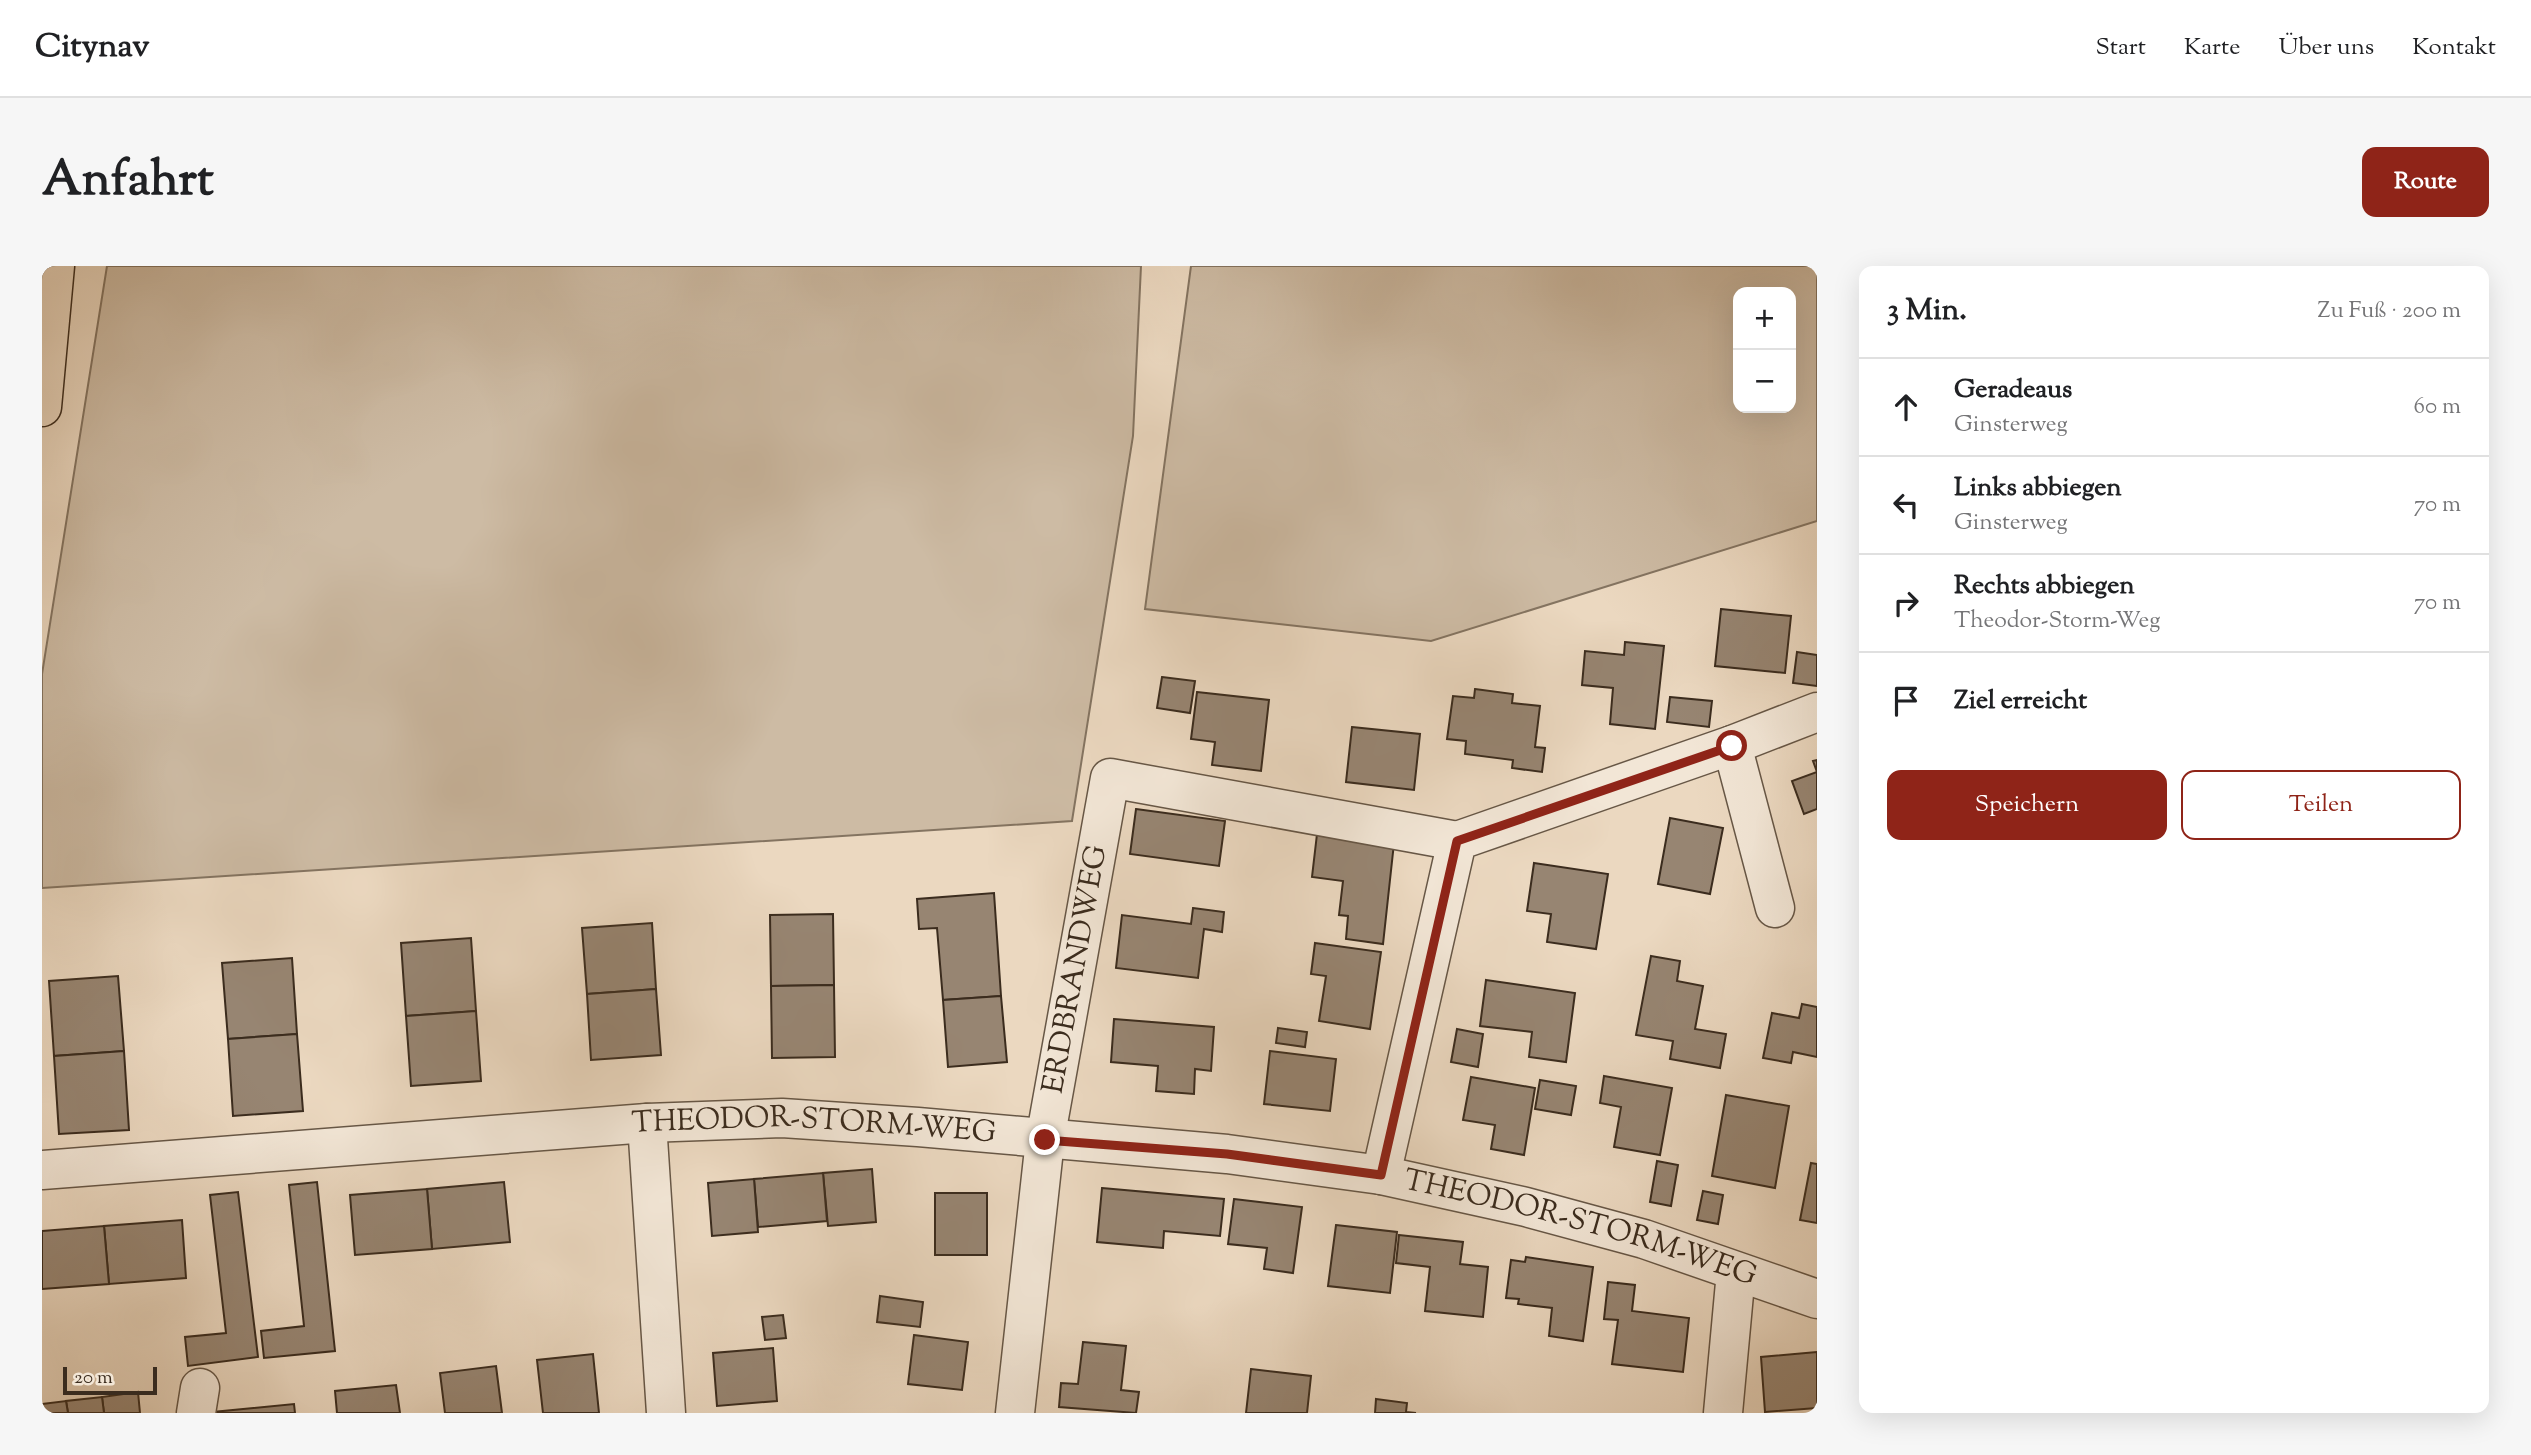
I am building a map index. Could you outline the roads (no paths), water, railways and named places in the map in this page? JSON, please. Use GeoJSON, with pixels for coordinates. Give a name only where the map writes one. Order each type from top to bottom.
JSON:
{"type":"FeatureCollection","features":[{"type":"Feature","properties":{"kind":"main road"},"geometry":{"type":"LineString","coordinates":[[42,407],[55,266]]}},
{"type":"Feature","properties":{"kind":"street"},"geometry":{"type":"LineString","coordinates":[[1381,1175],[1457,841],[1732,746],[1817,712]]}},
{"type":"Feature","properties":{"kind":"street"},"geometry":{"type":"LineString","coordinates":[[1732,746],[1775,908]]}},
{"type":"Feature","properties":{"kind":"street","name":"ERDBRANDWEG"},"geometry":{"type":"LineString","coordinates":[[1015,1413],[1045,1140],[1110,778],[1457,841]]}},
{"type":"Feature","properties":{"kind":"street","name":"THEODOR-STORM-WEG"},"geometry":{"type":"LineString","coordinates":[[42,1170],[195,1161],[647,1123],[782,1118],[918,1126],[1045,1140],[1227,1154],[1381,1175],[1526,1207],[1618,1232],[1817,1299]]}},
{"type":"Feature","properties":{"kind":"street"},"geometry":{"type":"LineString","coordinates":[[647,1123],[666,1413]]}},
{"type":"Feature","properties":{"kind":"street"},"geometry":{"type":"LineString","coordinates":[[1723,1413],[1736,1272]]}}]}
